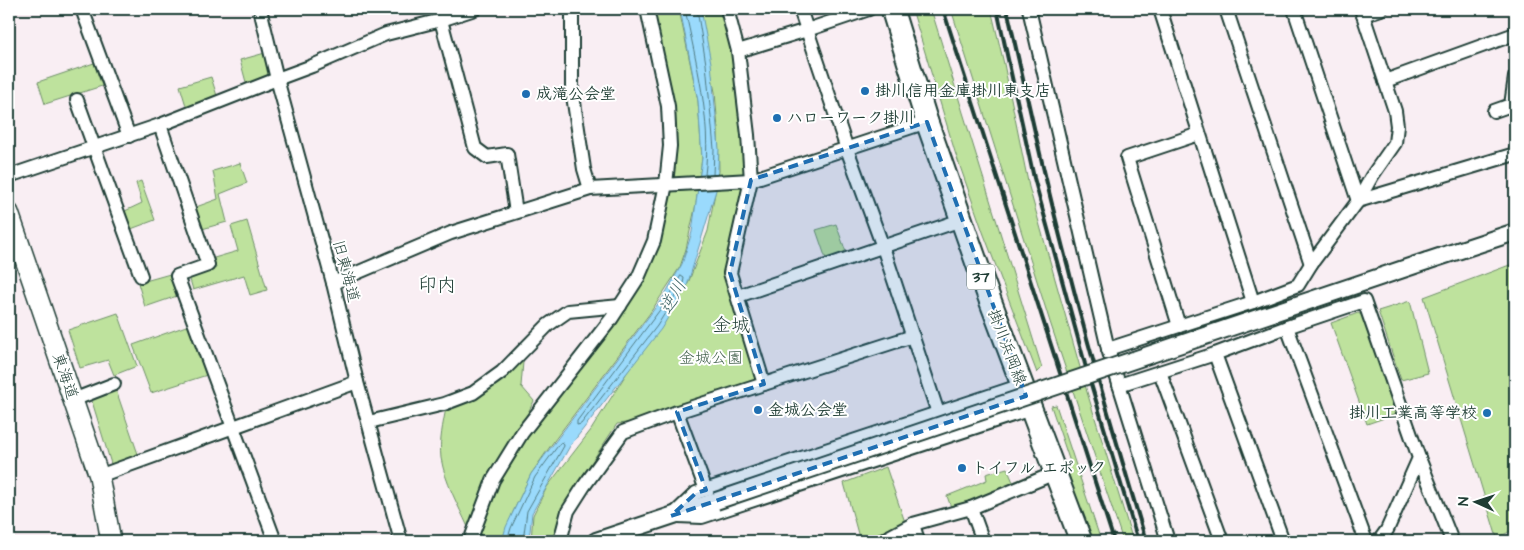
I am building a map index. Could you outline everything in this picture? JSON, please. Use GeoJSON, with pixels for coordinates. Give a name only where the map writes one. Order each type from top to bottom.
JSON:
{"type":"FeatureCollection","features":[{"type":"Feature","properties":{"kind":"main road","name":"掛川浜岡線"},"geometry":{"type":"LineString","coordinates":[[892,9],[926,122],[987,292],[1081,541]]}},
{"type":"Feature","properties":{"kind":"main road","name":"東海道"},"geometry":{"type":"LineString","coordinates":[[9,213],[99,476],[111,541]]}},
{"type":"Feature","properties":{"kind":"street"},"geometry":{"type":"LineString","coordinates":[[82,9],[129,136]]}},
{"type":"Feature","properties":{"kind":"street","name":"旧東海道"},"geometry":{"type":"LineString","coordinates":[[260,9],[277,79],[401,541]]}},
{"type":"Feature","properties":{"kind":"street"},"geometry":{"type":"LineString","coordinates":[[9,176],[160,125],[312,66],[386,34],[475,9]]}},
{"type":"Feature","properties":{"kind":"street"},"geometry":{"type":"LineString","coordinates":[[572,9],[572,89],[584,169],[590,189]]}},
{"type":"Feature","properties":{"kind":"street"},"geometry":{"type":"LineString","coordinates":[[470,541],[492,480],[522,433],[612,318],[638,278],[654,241],[666,184],[670,146],[668,106],[647,9]]}},
{"type":"Feature","properties":{"kind":"street"},"geometry":{"type":"LineString","coordinates":[[726,9],[738,51],[748,135],[750,180],[730,273],[764,384]]}},
{"type":"Feature","properties":{"kind":"street"},"geometry":{"type":"LineString","coordinates":[[800,9],[847,149],[883,247],[938,413]]}},
{"type":"Feature","properties":{"kind":"street"},"geometry":{"type":"LineString","coordinates":[[738,51],[869,9]]}},
{"type":"Feature","properties":{"kind":"street"},"geometry":{"type":"LineString","coordinates":[[1030,9],[1108,349],[1168,541]]}},
{"type":"Feature","properties":{"kind":"street"},"geometry":{"type":"LineString","coordinates":[[1160,9],[1253,302]]}},
{"type":"Feature","properties":{"kind":"street"},"geometry":{"type":"LineString","coordinates":[[1226,9],[1310,264]]}},
{"type":"Feature","properties":{"kind":"street"},"geometry":{"type":"LineString","coordinates":[[1294,9],[1358,201]]}},
{"type":"Feature","properties":{"kind":"street"},"geometry":{"type":"LineString","coordinates":[[1108,349],[1253,302],[1298,285],[1310,264],[1358,201],[1394,143],[1397,126],[1395,111],[1362,12],[1381,9]]}},
{"type":"Feature","properties":{"kind":"street"},"geometry":{"type":"LineString","coordinates":[[441,20],[475,148],[487,157],[507,154],[516,212]]}},
{"type":"Feature","properties":{"kind":"street"},"geometry":{"type":"LineString","coordinates":[[1385,81],[1515,34]]}},
{"type":"Feature","properties":{"kind":"street"},"geometry":{"type":"LineString","coordinates":[[1494,111],[1511,105],[1515,77]]}},
{"type":"Feature","properties":{"kind":"street"},"geometry":{"type":"LineString","coordinates":[[78,100],[141,276]]}},
{"type":"Feature","properties":{"kind":"street"},"geometry":{"type":"LineString","coordinates":[[333,283],[451,233],[590,189],[750,180],[926,122]]}},
{"type":"Feature","properties":{"kind":"street"},"geometry":{"type":"LineString","coordinates":[[160,125],[208,265],[177,276],[276,541]]}},
{"type":"Feature","properties":{"kind":"street"},"geometry":{"type":"LineString","coordinates":[[1179,326],[1127,158],[1199,134]]}},
{"type":"Feature","properties":{"kind":"street"},"geometry":{"type":"LineString","coordinates":[[1358,201],[1515,154]]}},
{"type":"Feature","properties":{"kind":"street"},"geometry":{"type":"LineString","coordinates":[[738,296],[961,220]]}},
{"type":"Feature","properties":{"kind":"street"},"geometry":{"type":"LineString","coordinates":[[711,495],[1515,232]]}},
{"type":"Feature","properties":{"kind":"street"},"geometry":{"type":"LineString","coordinates":[[1119,385],[1215,354],[1364,301],[1419,458],[1452,541]]}},
{"type":"Feature","properties":{"kind":"street"},"geometry":{"type":"LineString","coordinates":[[368,422],[444,404],[473,393],[502,372],[548,325],[568,311],[620,306]]}},
{"type":"Feature","properties":{"kind":"street"},"geometry":{"type":"LineString","coordinates":[[1287,327],[1366,541]]}},
{"type":"Feature","properties":{"kind":"street"},"geometry":{"type":"LineString","coordinates":[[560,541],[568,511],[623,432],[677,412],[913,336]]}},
{"type":"Feature","properties":{"kind":"street"},"geometry":{"type":"LineString","coordinates":[[1215,354],[1283,541]]}},
{"type":"Feature","properties":{"kind":"street"},"geometry":{"type":"LineString","coordinates":[[1160,372],[1222,541]]}},
{"type":"Feature","properties":{"kind":"street"},"geometry":{"type":"LineString","coordinates":[[99,476],[358,382]]}},
{"type":"Feature","properties":{"kind":"street"},"geometry":{"type":"LineString","coordinates":[[73,400],[114,384]]}},
{"type":"Feature","properties":{"kind":"street"},"geometry":{"type":"LineString","coordinates":[[596,541],[671,516],[711,495],[938,413],[1022,385]]}},
{"type":"Feature","properties":{"kind":"street"},"geometry":{"type":"LineString","coordinates":[[671,516],[702,517],[1031,410]]}},
{"type":"Feature","properties":{"kind":"street"},"geometry":{"type":"LineString","coordinates":[[677,412],[711,495]]}},
{"type":"Feature","properties":{"kind":"street"},"geometry":{"type":"LineString","coordinates":[[1379,541],[1386,530],[1419,458]]}},
{"type":"Feature","properties":{"kind":"street"},"geometry":{"type":"LineString","coordinates":[[881,541],[913,524],[971,508],[1055,473]]}},
{"type":"Feature","properties":{"kind":"street"},"geometry":{"type":"LineString","coordinates":[[971,508],[983,541]]}},
{"type":"Feature","properties":{"kind":"street"},"geometry":{"type":"LineString","coordinates":[[913,524],[918,541]]}},
{"type":"Feature","properties":{"kind":"highlighted area"},"geometry":{"type":"Polygon","coordinates":[[[927,122],[1026,396],[671,516],[696,493],[706,490],[677,412],[764,384],[730,273],[751,180],[927,122]]]}},
{"type":"Feature","properties":{"kind":"green space"},"geometry":{"type":"Polygon","coordinates":[[[647,9],[679,9],[698,101],[702,158],[696,204],[686,249],[680,267],[650,313],[531,474],[513,512],[504,541],[471,541],[478,519],[519,441],[643,278],[671,148],[647,9]]]}},
{"type":"Feature","properties":{"kind":"green space","name":"金城公園"},"geometry":{"type":"Polygon","coordinates":[[[698,9],[725,9],[740,81],[745,174],[726,279],[756,374],[754,384],[634,422],[617,424],[569,496],[552,541],[531,541],[533,515],[547,487],[591,430],[631,366],[687,286],[708,231],[719,171],[718,129],[715,92],[698,9]]]}},
{"type":"Feature","properties":{"kind":"green space"},"geometry":{"type":"Polygon","coordinates":[[[912,9],[931,9],[1042,368],[1037,373],[983,232],[955,152],[912,9]]]}},
{"type":"Feature","properties":{"kind":"green space"},"geometry":{"type":"Polygon","coordinates":[[[951,9],[991,9],[1029,187],[1087,392],[1133,541],[1123,541],[1050,322],[951,9]]]}},
{"type":"Feature","properties":{"kind":"green space"},"geometry":{"type":"Polygon","coordinates":[[[265,53],[272,78],[247,86],[240,60],[265,53]]]}},
{"type":"Feature","properties":{"kind":"green space"},"geometry":{"type":"Polygon","coordinates":[[[94,63],[102,86],[45,104],[38,82],[94,63]]]}},
{"type":"Feature","properties":{"kind":"green space"},"geometry":{"type":"Polygon","coordinates":[[[211,77],[218,99],[187,109],[180,86],[211,77]]]}},
{"type":"Feature","properties":{"kind":"green space"},"geometry":{"type":"Polygon","coordinates":[[[240,163],[247,183],[220,194],[227,222],[202,229],[196,207],[218,199],[213,171],[240,163]]]}},
{"type":"Feature","properties":{"kind":"green space"},"geometry":{"type":"Polygon","coordinates":[[[141,181],[155,220],[131,229],[125,211],[142,203],[136,183],[141,181]]]}},
{"type":"Feature","properties":{"kind":"green space"},"geometry":{"type":"Polygon","coordinates":[[[247,221],[267,290],[250,295],[244,275],[193,290],[189,276],[216,268],[214,258],[238,251],[231,226],[247,221]]]}},
{"type":"Feature","properties":{"kind":"green space"},"geometry":{"type":"Polygon","coordinates":[[[836,224],[847,255],[827,262],[816,230],[836,224]]]}},
{"type":"Feature","properties":{"kind":"green space","name":"掛川工業高等学校"},"geometry":{"type":"Polygon","coordinates":[[[1515,263],[1515,529],[1497,538],[1424,297],[1515,263]]]}},
{"type":"Feature","properties":{"kind":"green space"},"geometry":{"type":"Polygon","coordinates":[[[170,274],[177,296],[145,307],[138,283],[170,274]]]}},
{"type":"Feature","properties":{"kind":"green space"},"geometry":{"type":"Polygon","coordinates":[[[1410,301],[1428,373],[1401,380],[1378,311],[1410,301]]]}},
{"type":"Feature","properties":{"kind":"green space"},"geometry":{"type":"Polygon","coordinates":[[[118,313],[137,366],[114,375],[108,360],[80,368],[68,330],[118,313]]]}},
{"type":"Feature","properties":{"kind":"green space"},"geometry":{"type":"Polygon","coordinates":[[[1358,313],[1364,316],[1396,414],[1367,424],[1331,323],[1358,313]]]}},
{"type":"Feature","properties":{"kind":"green space"},"geometry":{"type":"Polygon","coordinates":[[[189,325],[207,375],[151,393],[133,345],[189,325]]]}},
{"type":"Feature","properties":{"kind":"green space"},"geometry":{"type":"Polygon","coordinates":[[[524,350],[521,386],[534,401],[468,527],[449,485],[441,458],[441,439],[446,408],[524,350]]]}},
{"type":"Feature","properties":{"kind":"green space"},"geometry":{"type":"Polygon","coordinates":[[[116,390],[139,457],[112,467],[91,398],[116,390]]]}},
{"type":"Feature","properties":{"kind":"green space"},"geometry":{"type":"Polygon","coordinates":[[[1056,405],[1101,541],[1090,541],[1066,466],[1070,462],[1051,406],[1056,405]]]}},
{"type":"Feature","properties":{"kind":"green space"},"geometry":{"type":"Polygon","coordinates":[[[886,467],[907,528],[882,541],[860,541],[844,483],[886,467]]]}},
{"type":"Feature","properties":{"kind":"green space"},"geometry":{"type":"Polygon","coordinates":[[[1007,468],[1013,482],[1038,472],[1040,478],[953,513],[947,496],[987,480],[986,474],[1007,468]]]}},
{"type":"Feature","properties":{"kind":"water","name":"逆川"},"geometry":{"type":"Polygon","coordinates":[[[680,9],[701,9],[711,63],[719,149],[717,187],[687,286],[661,329],[570,446],[532,513],[527,541],[502,541],[506,527],[531,474],[664,296],[682,264],[692,232],[702,158],[698,101],[680,9]]]}},
{"type":"Feature","properties":{"kind":"railway"},"geometry":{"type":"LineString","coordinates":[[943,9],[1114,541]]}},
{"type":"Feature","properties":{"kind":"railway"},"geometry":{"type":"LineString","coordinates":[[997,9],[1034,178],[1085,364],[1138,541]]}},
{"type":"Feature","properties":{"kind":"railway"},"geometry":{"type":"LineString","coordinates":[[1007,9],[1044,171],[1077,301],[1146,541]]}},
{"type":"Feature","properties":{"kind":"place","name":"掛川信用金庫掛川東支店"},"geometry":{"type":"Point","coordinates":[865,91]}},
{"type":"Feature","properties":{"kind":"place","name":"成滝公会堂"},"geometry":{"type":"Point","coordinates":[526,94]}},
{"type":"Feature","properties":{"kind":"place","name":"ハローワーク掛川"},"geometry":{"type":"Point","coordinates":[777,118]}},
{"type":"Feature","properties":{"kind":"place","name":"金城公会堂"},"geometry":{"type":"Point","coordinates":[758,410]}},
{"type":"Feature","properties":{"kind":"place","name":"掛川工業高等学校"},"geometry":{"type":"Point","coordinates":[1487,413]}},
{"type":"Feature","properties":{"kind":"place","name":"トイフル エポック"},"geometry":{"type":"Point","coordinates":[962,468]}},
{"type":"Feature","properties":{"kind":"district","name":"印内"},"geometry":{"type":"Point","coordinates":[437,285]}},
{"type":"Feature","properties":{"kind":"district","name":"金城"},"geometry":{"type":"Point","coordinates":[731,325]}}]}
